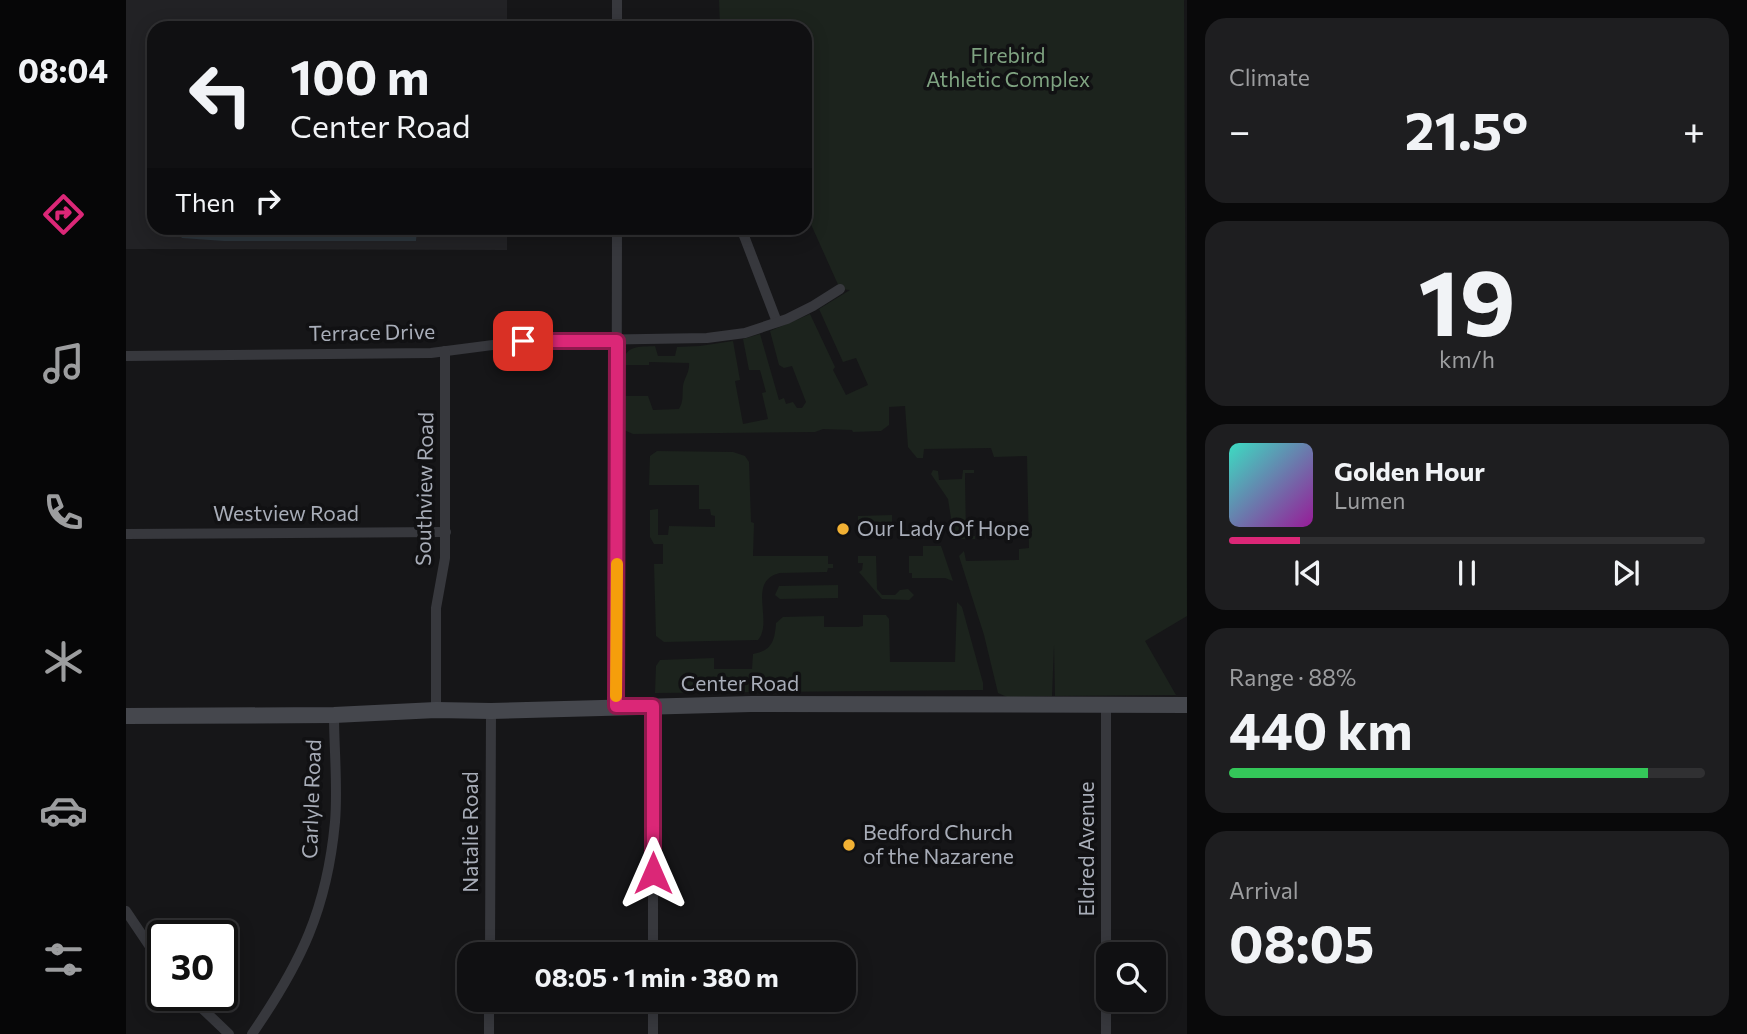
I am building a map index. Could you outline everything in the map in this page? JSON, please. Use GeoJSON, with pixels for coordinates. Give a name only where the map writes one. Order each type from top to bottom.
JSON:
{"type":"FeatureCollection","features":[{"type":"Feature","properties":{"kind":"main road","name":"Center Road"},"geometry":{"type":"LineString","coordinates":[[126,716],[334,715],[616,706],[1187,705]]}},
{"type":"Feature","properties":{"kind":"street"},"geometry":{"type":"LineString","coordinates":[[617,0],[617,21]]}},
{"type":"Feature","properties":{"kind":"street"},"geometry":{"type":"LineString","coordinates":[[616,706],[617,235]]}},
{"type":"Feature","properties":{"kind":"street"},"geometry":{"type":"LineString","coordinates":[[744,235],[777,323]]}},
{"type":"Feature","properties":{"kind":"street","name":"Terrace Drive"},"geometry":{"type":"LineString","coordinates":[[126,356],[445,351],[523,341],[707,338],[745,333],[777,323],[813,306],[840,289]]}},
{"type":"Feature","properties":{"kind":"street","name":"Southview Road"},"geometry":{"type":"LineString","coordinates":[[436,710],[436,608],[446,558],[445,351]]}},
{"type":"Feature","properties":{"kind":"street","name":"Westview Road"},"geometry":{"type":"LineString","coordinates":[[126,534],[446,532]]}},
{"type":"Feature","properties":{"kind":"street"},"geometry":{"type":"LineString","coordinates":[[653,706],[653,942]]}},
{"type":"Feature","properties":{"kind":"street","name":"Eldred Avenue"},"geometry":{"type":"LineString","coordinates":[[1106,706],[1106,1034]]}},
{"type":"Feature","properties":{"kind":"street","name":"Natalie Road"},"geometry":{"type":"LineString","coordinates":[[489,942],[491,711]]}},
{"type":"Feature","properties":{"kind":"street","name":"Carlyle Road"},"geometry":{"type":"LineString","coordinates":[[252,1034],[282,990],[306,945],[327,880],[335,820],[334,715]]}},
{"type":"Feature","properties":{"kind":"street"},"geometry":{"type":"LineString","coordinates":[[126,911],[147,942]]}},
{"type":"Feature","properties":{"kind":"street"},"geometry":{"type":"LineString","coordinates":[[205,1011],[229,1034]]}},
{"type":"Feature","properties":{"kind":"street"},"geometry":{"type":"LineString","coordinates":[[489,1012],[489,1034]]}},
{"type":"Feature","properties":{"kind":"street"},"geometry":{"type":"LineString","coordinates":[[653,1012],[653,1034]]}},
{"type":"Feature","properties":{"kind":"shaded area"},"geometry":{"type":"Polygon","coordinates":[[[126,0],[507,0],[507,21],[147,21],[147,235],[507,235],[507,250],[126,249],[126,0]]]}},
{"type":"Feature","properties":{"kind":"shaded area"},"geometry":{"type":"Polygon","coordinates":[[[179,235],[416,235],[416,241],[224,241],[182,238],[179,235]]]}},
{"type":"Feature","properties":{"kind":"green space","name":"FIrebird Athletic Complex"},"geometry":{"type":"Polygon","coordinates":[[[719,0],[1184,0],[1187,616],[1145,641],[1176,695],[1055,696],[1054,645],[1052,696],[1007,697],[998,693],[984,635],[959,556],[964,551],[966,561],[1019,560],[1019,549],[1029,548],[1027,456],[994,457],[991,448],[924,449],[923,458],[917,458],[908,447],[905,406],[889,407],[889,425],[881,431],[823,429],[815,432],[633,434],[624,430],[625,396],[648,396],[653,410],[679,409],[689,369],[689,363],[649,362],[649,365],[624,365],[624,358],[629,350],[638,347],[655,346],[658,356],[675,356],[677,347],[733,341],[740,380],[735,381],[743,424],[768,419],[762,393],[766,392],[760,370],[749,370],[743,339],[760,334],[779,400],[784,398],[786,404],[793,402],[797,408],[802,408],[806,402],[792,366],[784,368],[779,365],[770,331],[810,314],[846,395],[868,385],[856,358],[843,362],[819,309],[850,290],[840,289],[812,227],[812,21],[720,21],[719,0]]]}},
{"type":"Feature","properties":{"kind":"green space"},"geometry":{"type":"Polygon","coordinates":[[[657,451],[733,452],[745,456],[749,462],[751,522],[754,523],[753,556],[828,556],[828,564],[833,564],[833,568],[828,568],[827,572],[780,573],[770,577],[764,584],[762,593],[763,623],[758,640],[664,642],[656,636],[654,564],[663,564],[663,544],[654,544],[650,537],[650,510],[658,509],[658,535],[668,535],[669,526],[715,527],[715,516],[711,515],[710,509],[699,509],[699,485],[649,485],[650,456],[657,451]]]}},
{"type":"Feature","properties":{"kind":"green space"},"geometry":{"type":"Polygon","coordinates":[[[933,470],[938,471],[939,480],[962,479],[963,470],[974,470],[974,473],[965,473],[965,478],[966,536],[975,536],[975,539],[954,537],[948,499],[931,474],[933,470]]]}},
{"type":"Feature","properties":{"kind":"green space"},"geometry":{"type":"Polygon","coordinates":[[[892,515],[892,524],[858,524],[858,516],[892,515]]]}},
{"type":"Feature","properties":{"kind":"green space"},"geometry":{"type":"Polygon","coordinates":[[[923,546],[941,546],[953,581],[945,578],[912,578],[912,573],[909,573],[909,556],[923,556],[923,546]]]}},
{"type":"Feature","properties":{"kind":"green space"},"geometry":{"type":"Polygon","coordinates":[[[858,556],[876,556],[877,589],[882,595],[895,595],[900,590],[908,589],[914,595],[909,600],[882,599],[859,572],[863,563],[858,563],[858,556]]]}},
{"type":"Feature","properties":{"kind":"green space"},"geometry":{"type":"Polygon","coordinates":[[[838,585],[838,598],[780,599],[775,595],[779,586],[838,585]]]}},
{"type":"Feature","properties":{"kind":"green space"},"geometry":{"type":"Polygon","coordinates":[[[957,602],[962,607],[983,690],[655,693],[656,666],[660,660],[714,658],[714,669],[752,669],[753,654],[771,644],[776,623],[783,617],[824,616],[824,627],[858,627],[863,626],[863,615],[886,615],[889,619],[890,662],[955,662],[957,602]]]}},
{"type":"Feature","properties":{"kind":"slow traffic"},"geometry":{"type":"LineString","coordinates":[[616,696],[617,564]]}},
{"type":"Feature","properties":{"kind":"place","name":"Our Lady Of Hope"},"geometry":{"type":"Point","coordinates":[843,529]}},
{"type":"Feature","properties":{"kind":"place","name":"Bedford Church of the Nazarene"},"geometry":{"type":"Point","coordinates":[849,845]}},
{"type":"Feature","properties":{"kind":"route"},"geometry":{"type":"LineString","coordinates":[[523,341],[617,341],[616,706],[653,706],[653,873]]}}]}
